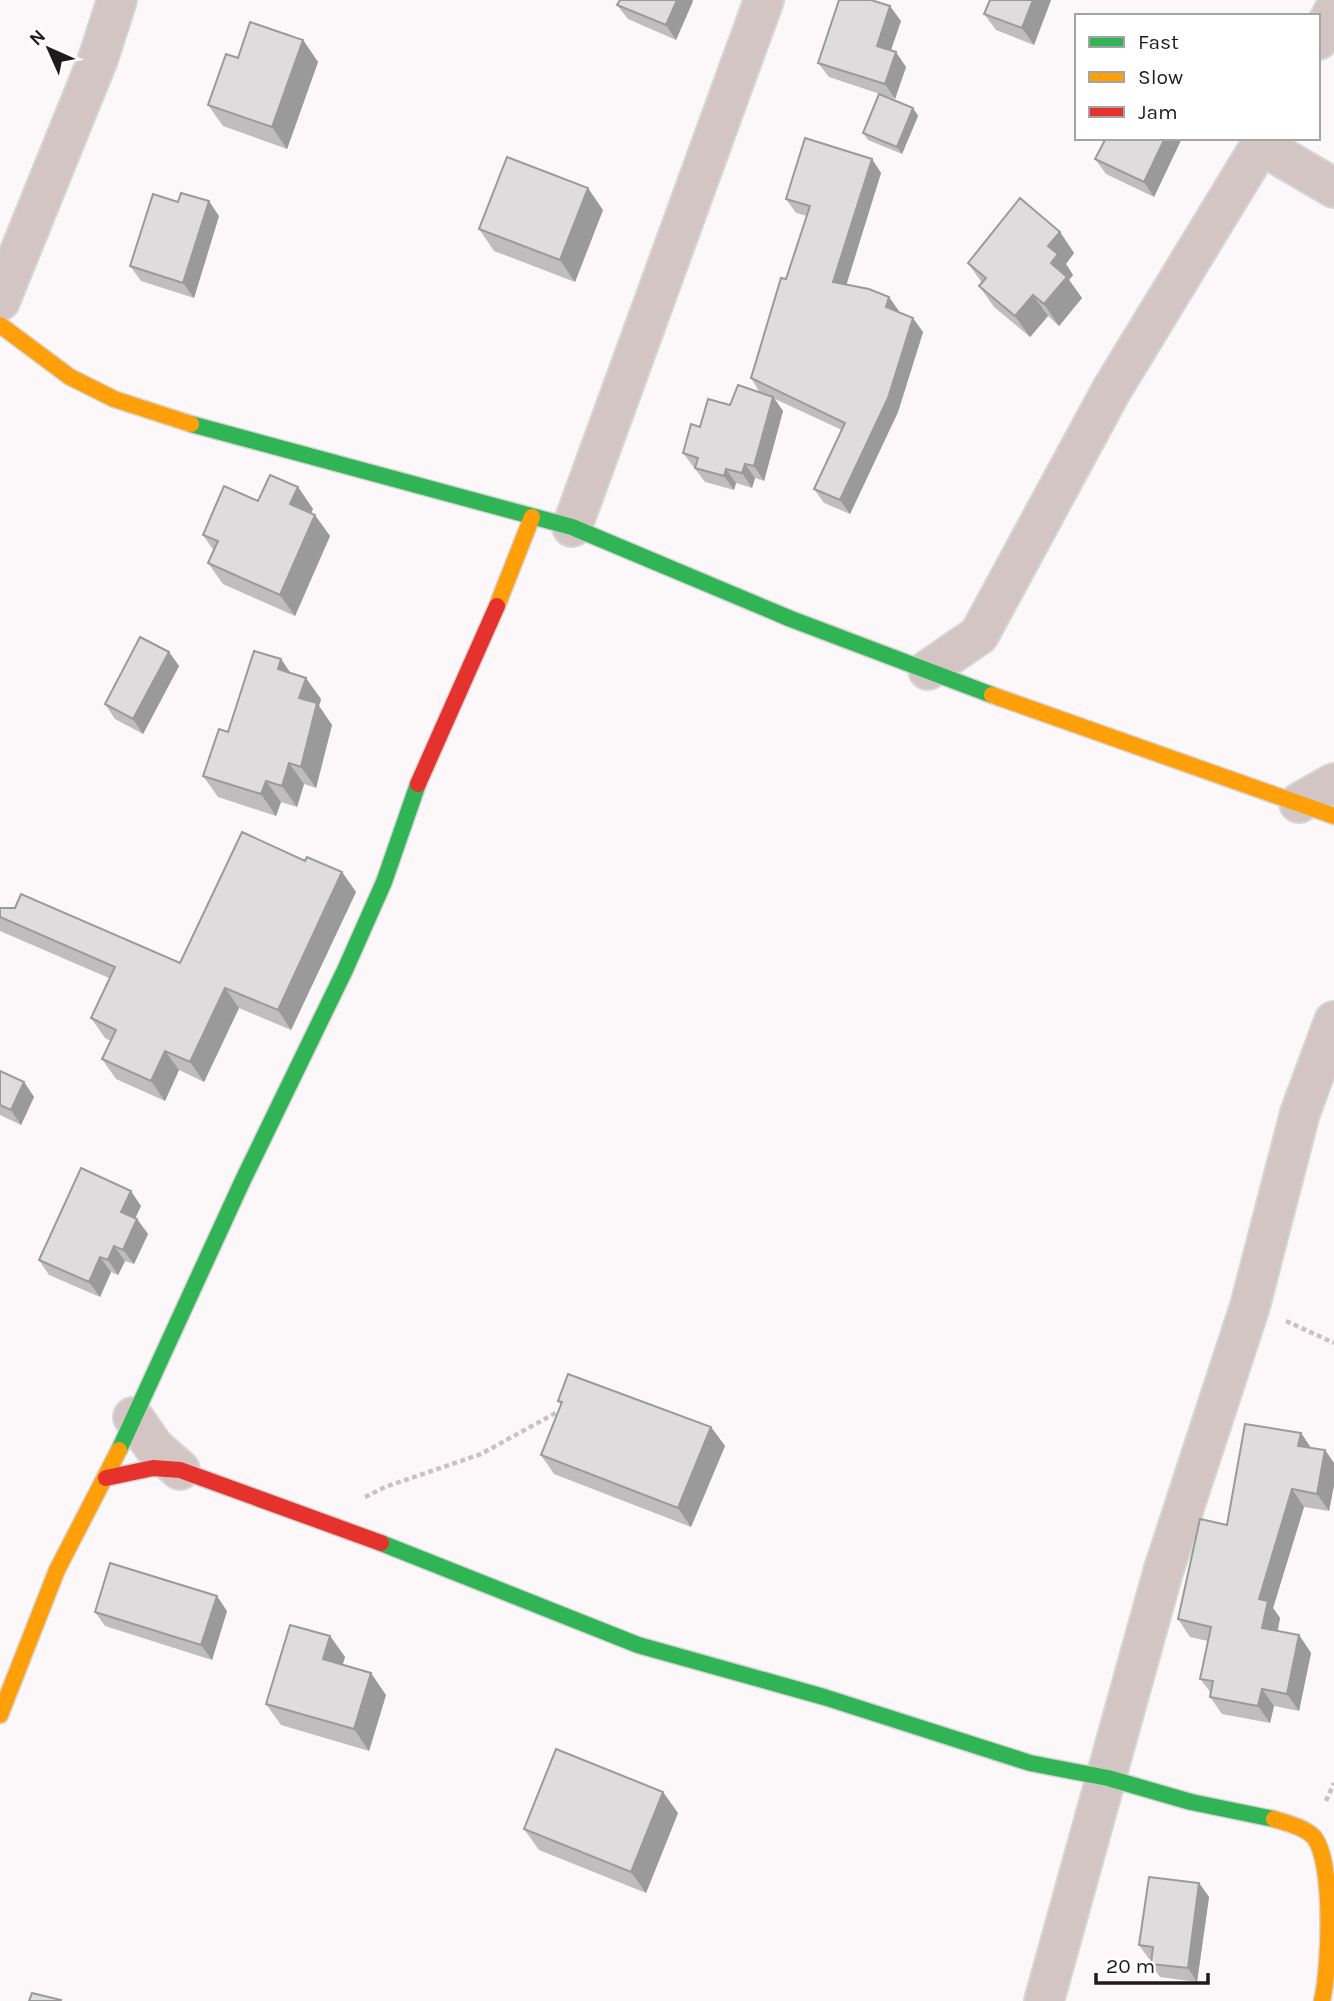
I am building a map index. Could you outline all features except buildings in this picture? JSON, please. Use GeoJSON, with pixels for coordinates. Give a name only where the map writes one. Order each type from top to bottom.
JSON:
{"type":"FeatureCollection","features":[{"type":"Feature","properties":{"kind":"street"},"geometry":{"type":"LineString","coordinates":[[0,301],[98,59],[117,0]]}},
{"type":"Feature","properties":{"kind":"street"},"geometry":{"type":"LineString","coordinates":[[572,527],[764,0]]}},
{"type":"Feature","properties":{"kind":"street"},"geometry":{"type":"LineString","coordinates":[[1320,36],[1334,10]]}},
{"type":"Feature","properties":{"kind":"street"},"geometry":{"type":"LineString","coordinates":[[928,670],[979,635],[1111,391],[1263,142],[1334,188]]}},
{"type":"Feature","properties":{"kind":"street"},"geometry":{"type":"LineString","coordinates":[[0,325],[70,377],[114,399],[209,430],[572,527],[790,619],[1334,816]]}},
{"type":"Feature","properties":{"kind":"street"},"geometry":{"type":"LineString","coordinates":[[0,1715],[57,1570],[106,1478],[345,971],[384,881],[427,758],[493,616],[532,517]]}},
{"type":"Feature","properties":{"kind":"street"},"geometry":{"type":"LineString","coordinates":[[979,635],[992,694]]}},
{"type":"Feature","properties":{"kind":"street"},"geometry":{"type":"LineString","coordinates":[[1299,803],[1334,783]]}},
{"type":"Feature","properties":{"kind":"street"},"geometry":{"type":"LineString","coordinates":[[1044,2001],[1163,1572],[1250,1306],[1300,1114],[1334,1021]]}},
{"type":"Feature","properties":{"kind":"street"},"geometry":{"type":"LineString","coordinates":[[133,1417],[154,1447],[180,1470]]}},
{"type":"Feature","properties":{"kind":"street"},"geometry":{"type":"LineString","coordinates":[[106,1478],[153,1468],[180,1470],[317,1520],[638,1645],[824,1697],[1030,1763],[1108,1778],[1191,1802],[1255,1813],[1312,1835],[1326,1860],[1331,1886],[1328,1975],[1322,2001]]}},
{"type":"Feature","properties":{"kind":"path"},"geometry":{"type":"LineString","coordinates":[[1250,1306],[1334,1343]]}},
{"type":"Feature","properties":{"kind":"path"},"geometry":{"type":"LineString","coordinates":[[317,1520],[385,1487],[481,1454],[567,1406]]}},
{"type":"Feature","properties":{"kind":"traffic: fast"},"geometry":{"type":"LineString","coordinates":[[191,424],[572,527],[791,619],[992,695]]}},
{"type":"Feature","properties":{"kind":"traffic: fast"},"geometry":{"type":"LineString","coordinates":[[119,1450],[243,1180],[345,970],[384,882],[418,784]]}},
{"type":"Feature","properties":{"kind":"traffic: fast"},"geometry":{"type":"LineString","coordinates":[[381,1543],[638,1645],[824,1697],[1030,1763],[1108,1778],[1191,1802],[1274,1819]]}},
{"type":"Feature","properties":{"kind":"traffic: slow"},"geometry":{"type":"LineString","coordinates":[[0,325],[70,377],[114,399],[191,424]]}},
{"type":"Feature","properties":{"kind":"traffic: slow"},"geometry":{"type":"LineString","coordinates":[[497,606],[532,517]]}},
{"type":"Feature","properties":{"kind":"traffic: slow"},"geometry":{"type":"LineString","coordinates":[[992,695],[1334,816]]}},
{"type":"Feature","properties":{"kind":"traffic: slow"},"geometry":{"type":"LineString","coordinates":[[0,1715],[57,1570],[119,1450]]}},
{"type":"Feature","properties":{"kind":"traffic: slow"},"geometry":{"type":"LineString","coordinates":[[1274,1819],[1310,1834],[1320,1850],[1325,1869],[1329,1916],[1322,2001]]}},
{"type":"Feature","properties":{"kind":"traffic: jam"},"geometry":{"type":"LineString","coordinates":[[418,784],[497,606]]}},
{"type":"Feature","properties":{"kind":"traffic: jam"},"geometry":{"type":"LineString","coordinates":[[106,1478],[153,1468],[180,1470],[381,1543]]}}]}
